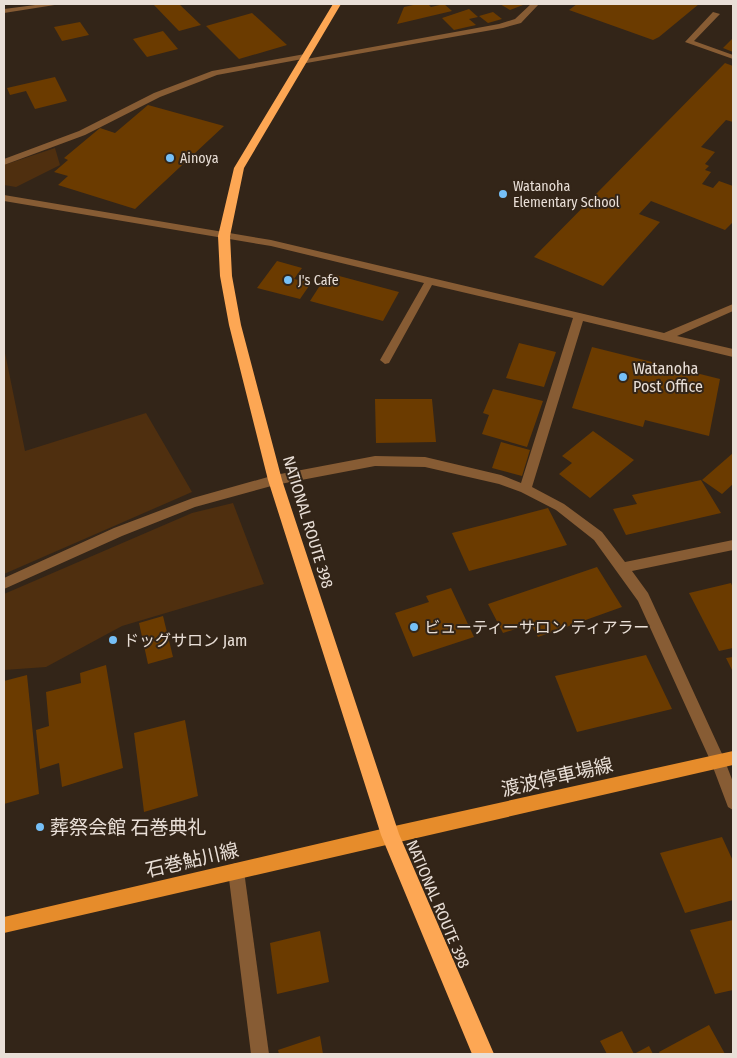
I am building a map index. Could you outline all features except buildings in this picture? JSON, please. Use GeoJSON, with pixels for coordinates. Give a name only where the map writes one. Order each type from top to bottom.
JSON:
{"type":"FeatureCollection","features":[{"type":"Feature","properties":{"kind":"highway","name":"NATIONAL ROUTE 398"},"geometry":{"type":"LineString","coordinates":[[337,4],[240,168],[224,236],[226,276],[235,325],[276,480],[390,835],[483,1054]]}},
{"type":"Feature","properties":{"kind":"main road","name":"渡波停車場線"},"geometry":{"type":"LineString","coordinates":[[390,835],[726,760]]}},
{"type":"Feature","properties":{"kind":"main road","name":"石巻鮎川線"},"geometry":{"type":"LineString","coordinates":[[4,925],[390,835]]}},
{"type":"Feature","properties":{"kind":"street"},"geometry":{"type":"LineString","coordinates":[[4,11],[57,4]]}},
{"type":"Feature","properties":{"kind":"street"},"geometry":{"type":"LineString","coordinates":[[4,162],[82,133],[157,95],[215,73],[500,26],[518,20],[535,4]]}},
{"type":"Feature","properties":{"kind":"street"},"geometry":{"type":"LineString","coordinates":[[716,14],[689,42],[733,57]]}},
{"type":"Feature","properties":{"kind":"street"},"geometry":{"type":"LineString","coordinates":[[4,198],[271,243],[733,353]]}},
{"type":"Feature","properties":{"kind":"street"},"geometry":{"type":"LineString","coordinates":[[385,360],[430,280]]}},
{"type":"Feature","properties":{"kind":"street"},"geometry":{"type":"LineString","coordinates":[[667,336],[733,307]]}},
{"type":"Feature","properties":{"kind":"street"},"geometry":{"type":"LineString","coordinates":[[525,489],[579,316]]}},
{"type":"Feature","properties":{"kind":"street"},"geometry":{"type":"LineString","coordinates":[[4,584],[118,532],[176,510],[276,480],[375,462],[425,462],[500,480],[525,489],[560,507],[598,536],[643,597],[726,760],[733,802]]}},
{"type":"Feature","properties":{"kind":"street"},"geometry":{"type":"LineString","coordinates":[[622,568],[733,545]]}},
{"type":"Feature","properties":{"kind":"street"},"geometry":{"type":"LineString","coordinates":[[236,870],[260,1054]]}},
{"type":"Feature","properties":{"kind":"shaded area"},"geometry":{"type":"Polygon","coordinates":[[[55,148],[60,165],[16,187],[4,185],[4,165],[55,148]]]}},
{"type":"Feature","properties":{"kind":"shaded area"},"geometry":{"type":"Polygon","coordinates":[[[4,348],[25,451],[146,413],[192,492],[4,574],[4,348]]]}},
{"type":"Feature","properties":{"kind":"shaded area"},"geometry":{"type":"Polygon","coordinates":[[[233,503],[264,584],[122,626],[46,667],[4,670],[4,594],[192,513],[233,503]]]}},
{"type":"Feature","properties":{"kind":"place","name":"Ainoya"},"geometry":{"type":"Point","coordinates":[170,158]}},
{"type":"Feature","properties":{"kind":"place","name":"Watanoha Elementary School"},"geometry":{"type":"Point","coordinates":[503,194]}},
{"type":"Feature","properties":{"kind":"place","name":"J's Cafe"},"geometry":{"type":"Point","coordinates":[288,280]}},
{"type":"Feature","properties":{"kind":"place","name":"Watanoha Post Office"},"geometry":{"type":"Point","coordinates":[623,377]}},
{"type":"Feature","properties":{"kind":"place","name":"ビューティーサロン ティアラー"},"geometry":{"type":"Point","coordinates":[414,627]}},
{"type":"Feature","properties":{"kind":"place","name":"ドッグサロン Jam"},"geometry":{"type":"Point","coordinates":[113,640]}},
{"type":"Feature","properties":{"kind":"place","name":"葬祭会館 石巻典礼"},"geometry":{"type":"Point","coordinates":[40,827]}}]}
